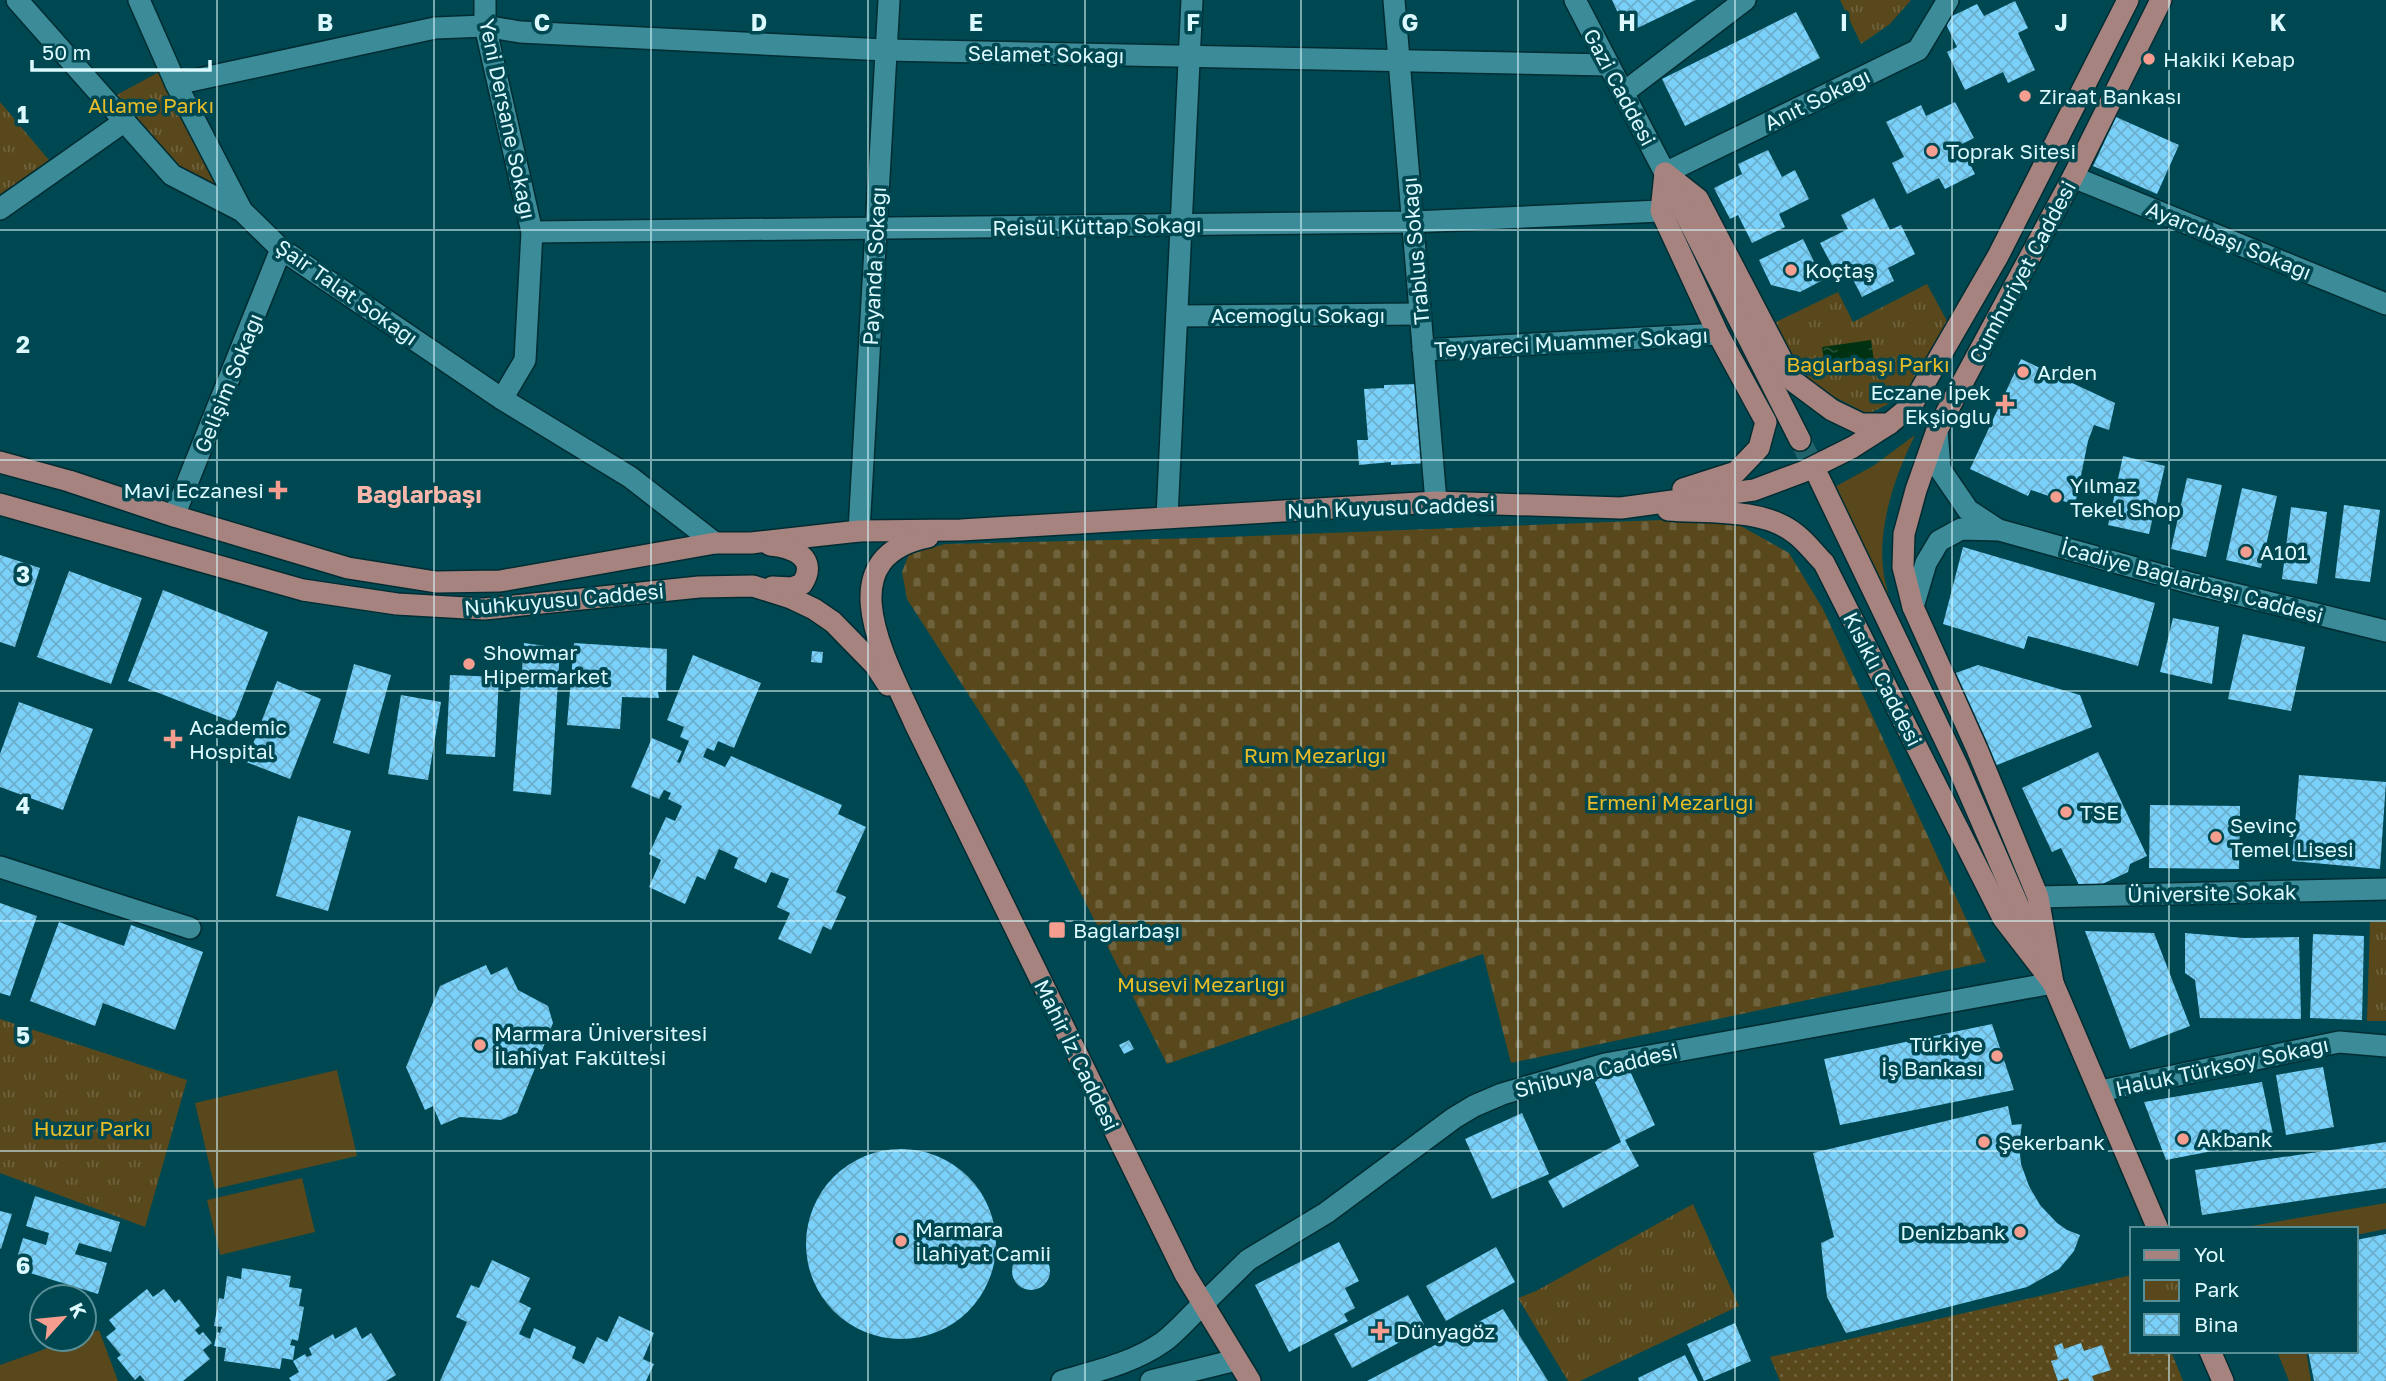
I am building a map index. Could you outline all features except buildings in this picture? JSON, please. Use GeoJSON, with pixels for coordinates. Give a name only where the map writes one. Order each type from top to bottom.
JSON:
{"type":"FeatureCollection","features":[{"type":"Feature","properties":{"kind":"main road","name":"Cumhuriyet Caddesi"},"geometry":{"type":"LineString","coordinates":[[1889,424],[1912,405],[1998,256],[2128,0]]}},
{"type":"Feature","properties":{"kind":"main road","name":"Cumhuriyet Caddesi"},"geometry":{"type":"LineString","coordinates":[[1937,430],[2073,177],[2161,0]]}},
{"type":"Feature","properties":{"kind":"main road"},"geometry":{"type":"LineString","coordinates":[[1621,508],[1736,472],[1759,448],[1766,422],[1718,334],[1661,211],[1665,173]]}},
{"type":"Feature","properties":{"kind":"main road"},"geometry":{"type":"LineString","coordinates":[[1665,173],[1698,199],[1793,381],[1832,410],[1861,424],[1889,424]]}},
{"type":"Feature","properties":{"kind":"main road"},"geometry":{"type":"LineString","coordinates":[[1665,173],[1800,440]]}},
{"type":"Feature","properties":{"kind":"main road","name":"Nuh Kuyusu Caddesi"},"geometry":{"type":"LineString","coordinates":[[961,530],[1436,502],[1621,508],[1754,490],[1805,471],[1853,447],[1889,424]]}},
{"type":"Feature","properties":{"kind":"main road","name":"Kısıklı Caddesi"},"geometry":{"type":"LineString","coordinates":[[1937,430],[1916,489],[1904,534],[1903,567],[1913,607],[1977,749],[2038,897],[2053,984]]}},
{"type":"Feature","properties":{"kind":"main road","name":"Nuhkuyusu Caddesi"},"geometry":{"type":"LineString","coordinates":[[0,462],[348,568],[436,582],[500,581],[715,543],[751,543],[859,531],[961,530]]}},
{"type":"Feature","properties":{"kind":"main road"},"geometry":{"type":"LineString","coordinates":[[1819,478],[1957,765],[2053,984]]}},
{"type":"Feature","properties":{"kind":"main road","name":"Nuhkuyusu Caddesi"},"geometry":{"type":"LineString","coordinates":[[0,504],[303,590],[397,604],[484,609],[699,587],[753,586],[791,598],[814,609],[832,622],[875,665],[915,724]]}},
{"type":"Feature","properties":{"kind":"main road","name":"Kısıklı Caddesi"},"geometry":{"type":"LineString","coordinates":[[1621,508],[1749,514],[1773,521],[1793,532],[1825,563],[2003,918],[2053,984],[2157,1227]]}},
{"type":"Feature","properties":{"kind":"main road"},"geometry":{"type":"LineString","coordinates":[[915,724],[877,639],[872,611],[874,575],[886,554],[897,547],[917,539],[961,530]]}},
{"type":"Feature","properties":{"kind":"main road"},"geometry":{"type":"LineString","coordinates":[[751,543],[786,546],[798,552],[807,562],[808,575],[803,584],[792,588],[753,586]]}},
{"type":"Feature","properties":{"kind":"main road","name":"Mahir İz Caddesi"},"geometry":{"type":"LineString","coordinates":[[915,724],[1179,1263],[1250,1381]]}},
{"type":"Feature","properties":{"kind":"main road"},"geometry":{"type":"LineString","coordinates":[[2211,1353],[2223,1381]]}},
{"type":"Feature","properties":{"kind":"street","name":"Şair Talat Sokağı"},"geometry":{"type":"LineString","coordinates":[[17,0],[172,174],[242,211],[281,249],[502,399],[630,477],[715,543]]}},
{"type":"Feature","properties":{"kind":"street"},"geometry":{"type":"LineString","coordinates":[[139,0],[176,84],[242,211]]}},
{"type":"Feature","properties":{"kind":"street","name":"Yeni Dersane Sokağı"},"geometry":{"type":"LineString","coordinates":[[485,0],[485,26],[532,232],[525,360],[502,399]]}},
{"type":"Feature","properties":{"kind":"street","name":"Payanda Sokağı"},"geometry":{"type":"LineString","coordinates":[[859,531],[889,0]]}},
{"type":"Feature","properties":{"kind":"street"},"geometry":{"type":"LineString","coordinates":[[1167,516],[1192,0]]}},
{"type":"Feature","properties":{"kind":"street","name":"Trablus Sokağı"},"geometry":{"type":"LineString","coordinates":[[1394,0],[1436,502]]}},
{"type":"Feature","properties":{"kind":"street","name":"Gazi Caddesi"},"geometry":{"type":"LineString","coordinates":[[1575,0],[1665,173]]}},
{"type":"Feature","properties":{"kind":"street"},"geometry":{"type":"LineString","coordinates":[[1623,93],[1745,0]]}},
{"type":"Feature","properties":{"kind":"street","name":"Anıt Sokağı"},"geometry":{"type":"LineString","coordinates":[[1665,173],[1917,50],[1948,0]]}},
{"type":"Feature","properties":{"kind":"street","name":"Selamet Sokağı"},"geometry":{"type":"LineString","coordinates":[[176,84],[435,28],[485,26],[520,32],[886,50],[1608,65]]}},
{"type":"Feature","properties":{"kind":"street"},"geometry":{"type":"LineString","coordinates":[[0,209],[125,121]]}},
{"type":"Feature","properties":{"kind":"street","name":"Ayarcıbaşı Sokağı"},"geometry":{"type":"LineString","coordinates":[[2073,177],[2386,304]]}},
{"type":"Feature","properties":{"kind":"street","name":"Reisül Küttap Sokağı"},"geometry":{"type":"LineString","coordinates":[[532,232],[1412,222],[1661,211]]}},
{"type":"Feature","properties":{"kind":"street","name":"Gelişim Sokağı"},"geometry":{"type":"LineString","coordinates":[[174,516],[281,249]]}},
{"type":"Feature","properties":{"kind":"street","name":"Acemoğlu Sokağı"},"geometry":{"type":"LineString","coordinates":[[1177,316],[1420,314]]}},
{"type":"Feature","properties":{"kind":"street","name":"Teyyareci Muammer Sokağı"},"geometry":{"type":"LineString","coordinates":[[1423,350],[1718,334]]}},
{"type":"Feature","properties":{"kind":"street","name":"İcadiye Bağlarbaşı Caddesi"},"geometry":{"type":"LineString","coordinates":[[1937,430],[1940,469],[1968,510],[1999,530]]}},
{"type":"Feature","properties":{"kind":"street","name":"İcadiye Bağlarbaşı Caddesi"},"geometry":{"type":"LineString","coordinates":[[1913,607],[1926,562],[1939,541],[1961,529],[1999,530],[2194,584],[2386,631]]}},
{"type":"Feature","properties":{"kind":"street"},"geometry":{"type":"LineString","coordinates":[[0,867],[190,928]]}},
{"type":"Feature","properties":{"kind":"street","name":"Üniversite Sokak"},"geometry":{"type":"LineString","coordinates":[[2038,897],[2386,889]]}},
{"type":"Feature","properties":{"kind":"street","name":"Shibuya Caddesi"},"geometry":{"type":"LineString","coordinates":[[1062,1381],[1118,1365],[1146,1353],[1166,1340],[1248,1260],[1326,1213],[1436,1130],[1474,1106],[1502,1094],[1605,1064],[2053,984]]}},
{"type":"Feature","properties":{"kind":"street","name":"Haluk Türksoy Sokağı"},"geometry":{"type":"LineString","coordinates":[[2100,1091],[2339,1042],[2386,1046]]}},
{"type":"Feature","properties":{"kind":"street"},"geometry":{"type":"LineString","coordinates":[[1151,1381],[1236,1360]]}},
{"type":"Feature","properties":{"kind":"green space"},"geometry":{"type":"Polygon","coordinates":[[[1840,0],[1911,0],[1890,24],[1861,44],[1840,0]]]}},
{"type":"Feature","properties":{"kind":"green space","name":"Allame Parkı"},"geometry":{"type":"Polygon","coordinates":[[[161,71],[228,195],[175,169],[111,98],[161,71]]]}},
{"type":"Feature","properties":{"kind":"green space"},"geometry":{"type":"Polygon","coordinates":[[[0,102],[54,166],[0,200],[0,102]]]}},
{"type":"Feature","properties":{"kind":"green space","name":"Bağlarbaşı Parkı"},"geometry":{"type":"Polygon","coordinates":[[[1927,284],[1947,321],[1911,393],[1868,414],[1799,376],[1776,322],[1838,292],[1853,322],[1927,284]]]}},
{"type":"Feature","properties":{"kind":"green space"},"geometry":{"type":"Polygon","coordinates":[[[1915,435],[1888,506],[1883,544],[1885,581],[1900,633],[1829,490],[1873,466],[1915,435]]]}},
{"type":"Feature","properties":{"kind":"green space"},"geometry":{"type":"Polygon","coordinates":[[[1662,520],[1732,521],[1789,553],[1823,609],[1986,962],[1511,1063],[1483,954],[1167,1064],[1024,781],[907,599],[902,572],[909,554],[945,544],[1199,538],[1662,520]]]}},
{"type":"Feature","properties":{"kind":"green space"},"geometry":{"type":"Polygon","coordinates":[[[2370,922],[2386,922],[2386,1021],[2367,1021],[2370,922]]]}},
{"type":"Feature","properties":{"kind":"green space","name":"Huzur Parkı"},"geometry":{"type":"Polygon","coordinates":[[[0,1019],[187,1080],[145,1227],[0,1173],[0,1019]]]}},
{"type":"Feature","properties":{"kind":"green space"},"geometry":{"type":"Polygon","coordinates":[[[337,1070],[357,1156],[215,1189],[195,1103],[337,1070]]]}},
{"type":"Feature","properties":{"kind":"green space"},"geometry":{"type":"Polygon","coordinates":[[[302,1178],[315,1232],[220,1255],[207,1200],[302,1178]]]}},
{"type":"Feature","properties":{"kind":"green space"},"geometry":{"type":"Polygon","coordinates":[[[2386,1203],[2386,1229],[2358,1235],[2358,1227],[2245,1227],[2386,1203]]]}},
{"type":"Feature","properties":{"kind":"green space"},"geometry":{"type":"Polygon","coordinates":[[[1693,1204],[1739,1306],[1580,1381],[1568,1381],[1518,1298],[1536,1291],[1693,1204]]]}},
{"type":"Feature","properties":{"kind":"green space"},"geometry":{"type":"Polygon","coordinates":[[[2130,1275],[2130,1353],[2172,1353],[2183,1381],[1780,1381],[1770,1357],[2130,1275]]]}},
{"type":"Feature","properties":{"kind":"green space"},"geometry":{"type":"Polygon","coordinates":[[[98,1330],[118,1381],[0,1381],[0,1365],[34,1353],[98,1353],[98,1330]]]}},
{"type":"Feature","properties":{"kind":"green space"},"geometry":{"type":"Polygon","coordinates":[[[2278,1353],[2306,1353],[2311,1381],[2289,1381],[2278,1353]]]}},
{"type":"Feature","properties":{"kind":"water"},"geometry":{"type":"Polygon","coordinates":[[[1871,340],[1875,369],[1842,373],[1841,364],[1825,366],[1822,347],[1871,340]]]}},
{"type":"Feature","properties":{"kind":"tunnel"},"geometry":{"type":"LineString","coordinates":[[1800,440],[1819,478]]}},
{"type":"Feature","properties":{"kind":"place","name":"Hakiki Kebap"},"geometry":{"type":"Point","coordinates":[2149,59]}},
{"type":"Feature","properties":{"kind":"place","name":"Ziraat Bankası"},"geometry":{"type":"Point","coordinates":[2025,96]}},
{"type":"Feature","properties":{"kind":"place","name":"Toprak Sitesi"},"geometry":{"type":"Point","coordinates":[1932,151]}},
{"type":"Feature","properties":{"kind":"place","name":"Koçtaş"},"geometry":{"type":"Point","coordinates":[1791,270]}},
{"type":"Feature","properties":{"kind":"place","name":"Arden"},"geometry":{"type":"Point","coordinates":[2023,372]}},
{"type":"Feature","properties":{"kind":"place","name":"Eczane İpek Ekşioğlu"},"geometry":{"type":"Point","coordinates":[2005,404]}},
{"type":"Feature","properties":{"kind":"place","name":"Mavi Eczanesi"},"geometry":{"type":"Point","coordinates":[278,490]}},
{"type":"Feature","properties":{"kind":"place","name":"Yılmaz Tekel Shop"},"geometry":{"type":"Point","coordinates":[2056,497]}},
{"type":"Feature","properties":{"kind":"place","name":"A101"},"geometry":{"type":"Point","coordinates":[2246,552]}},
{"type":"Feature","properties":{"kind":"place","name":"Showmar Hipermarket"},"geometry":{"type":"Point","coordinates":[469,664]}},
{"type":"Feature","properties":{"kind":"place","name":"Academic Hospital"},"geometry":{"type":"Point","coordinates":[173,739]}},
{"type":"Feature","properties":{"kind":"place","name":"TSE"},"geometry":{"type":"Point","coordinates":[2066,812]}},
{"type":"Feature","properties":{"kind":"place","name":"Sevinç Temel Lisesi"},"geometry":{"type":"Point","coordinates":[2216,837]}},
{"type":"Feature","properties":{"kind":"place","name":"Bağlarbaşı"},"geometry":{"type":"Point","coordinates":[1057,930]}},
{"type":"Feature","properties":{"kind":"place","name":"Marmara Üniversitesi İlahiyat Fakültesi"},"geometry":{"type":"Point","coordinates":[480,1045]}},
{"type":"Feature","properties":{"kind":"place","name":"Türkiye İş Bankası"},"geometry":{"type":"Point","coordinates":[1997,1056]}},
{"type":"Feature","properties":{"kind":"place","name":"Akbank"},"geometry":{"type":"Point","coordinates":[2183,1139]}},
{"type":"Feature","properties":{"kind":"place","name":"Şekerbank"},"geometry":{"type":"Point","coordinates":[1984,1142]}},
{"type":"Feature","properties":{"kind":"place","name":"Denizbank"},"geometry":{"type":"Point","coordinates":[2020,1232]}},
{"type":"Feature","properties":{"kind":"place","name":"Marmara İlahiyat Camii"},"geometry":{"type":"Point","coordinates":[901,1241]}},
{"type":"Feature","properties":{"kind":"place","name":"Dünyagöz"},"geometry":{"type":"Point","coordinates":[1380,1331]}},
{"type":"Feature","properties":{"kind":"district","name":"Bağlarbaşı"},"geometry":{"type":"Point","coordinates":[419,493]}},
{"type":"Feature","properties":{"kind":"park label","name":"Rum Mezarlığı"},"geometry":{"type":"Point","coordinates":[1315,755]}},
{"type":"Feature","properties":{"kind":"park label","name":"Ermeni Mezarlığı"},"geometry":{"type":"Point","coordinates":[1670,802]}},
{"type":"Feature","properties":{"kind":"park label","name":"Musevi Mezarlığı"},"geometry":{"type":"Point","coordinates":[1201,984]}}]}
